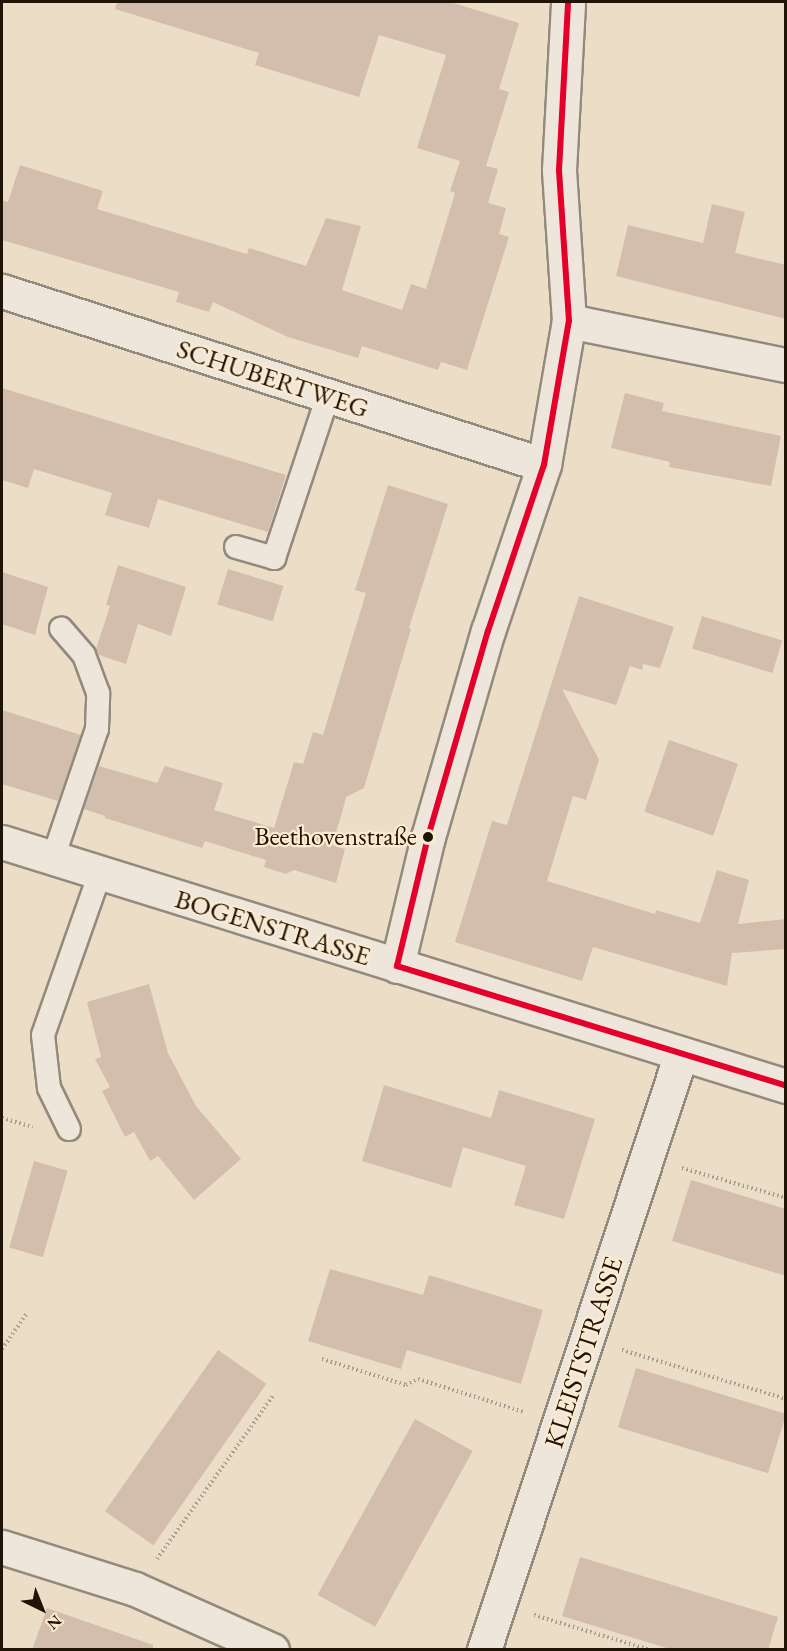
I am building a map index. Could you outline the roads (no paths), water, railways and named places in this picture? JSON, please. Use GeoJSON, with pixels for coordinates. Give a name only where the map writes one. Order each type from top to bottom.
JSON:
{"type":"FeatureCollection","features":[{"type":"Feature","properties":{"kind":"street"},"geometry":{"type":"LineString","coordinates":[[396,966],[428,837],[488,631],[544,465],[569,321],[559,170],[568,2]]}},
{"type":"Feature","properties":{"kind":"street","name":"SCHUBERTWEG"},"geometry":{"type":"LineString","coordinates":[[2,291],[544,465]]}},
{"type":"Feature","properties":{"kind":"street"},"geometry":{"type":"LineString","coordinates":[[569,321],[786,365]]}},
{"type":"Feature","properties":{"kind":"street","name":"BOGENSTRASSE"},"geometry":{"type":"LineString","coordinates":[[2,842],[786,1086]]}},
{"type":"Feature","properties":{"kind":"street","name":"KLEISTSTRASSE"},"geometry":{"type":"LineString","coordinates":[[484,1650],[681,1054]]}},
{"type":"Feature","properties":{"kind":"street"},"geometry":{"type":"LineString","coordinates":[[2,1547],[135,1589],[272,1650]]}},
{"type":"Feature","properties":{"kind":"lane"},"geometry":{"type":"LineString","coordinates":[[236,547],[274,558],[328,396]]}},
{"type":"Feature","properties":{"kind":"lane"},"geometry":{"type":"LineString","coordinates":[[53,858],[97,729],[98,702],[98,693],[84,655],[61,629]]}},
{"type":"Feature","properties":{"kind":"lane"},"geometry":{"type":"LineString","coordinates":[[69,1129],[49,1088],[43,1035],[100,873]]}},
{"type":"Feature","properties":{"kind":"place","name":"Beethovenstraße"},"geometry":{"type":"Point","coordinates":[428,837]}}]}
